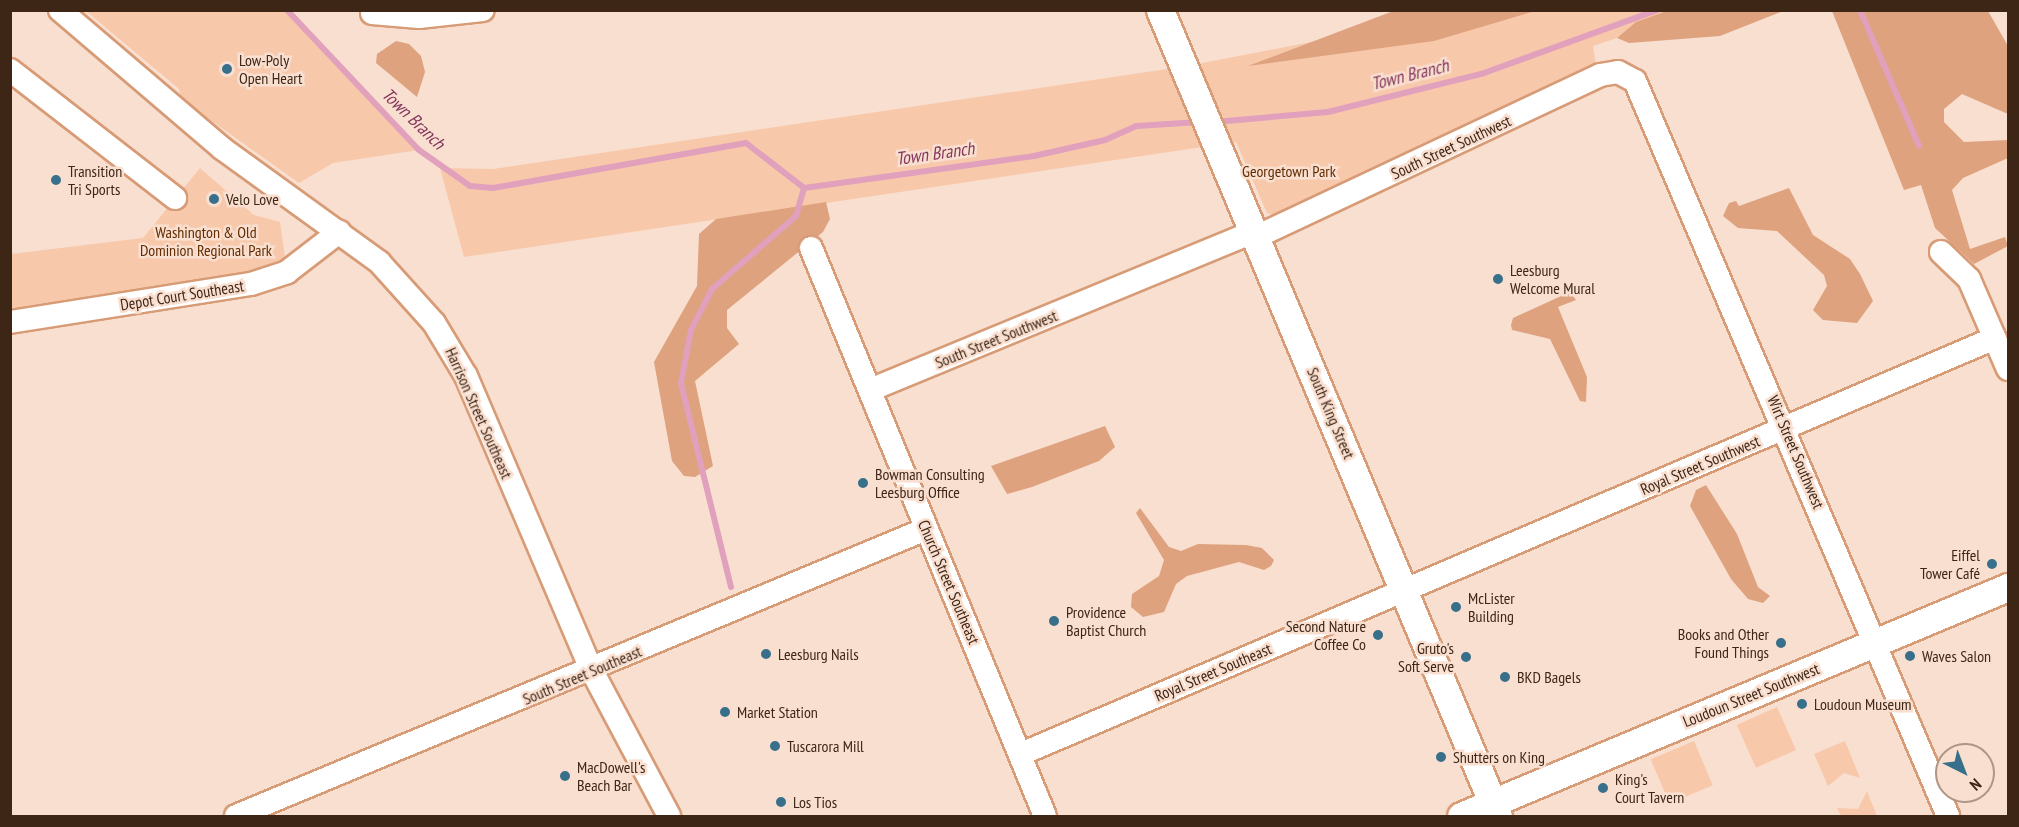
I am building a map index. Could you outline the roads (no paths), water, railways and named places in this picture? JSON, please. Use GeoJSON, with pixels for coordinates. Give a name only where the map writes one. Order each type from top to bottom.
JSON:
{"type":"FeatureCollection","features":[{"type":"Feature","properties":{"kind":"main road","name":"South King Street"},"geometry":{"type":"LineString","coordinates":[[1160,10],[1496,810]]}},
{"type":"Feature","properties":{"kind":"main road","name":"Loudoun Street Southwest"},"geometry":{"type":"LineString","coordinates":[[1461,816],[1496,810],[2008,587]]}},
{"type":"Feature","properties":{"kind":"street","name":"Harrison Street Southeast"},"geometry":{"type":"LineString","coordinates":[[60,10],[223,149],[339,232],[401,283],[450,347],[592,671],[669,816]]}},
{"type":"Feature","properties":{"kind":"street"},"geometry":{"type":"LineString","coordinates":[[372,13],[419,17],[483,10]]}},
{"type":"Feature","properties":{"kind":"street"},"geometry":{"type":"LineString","coordinates":[[10,70],[175,198]]}},
{"type":"Feature","properties":{"kind":"street","name":"South Street Southwest"},"geometry":{"type":"LineString","coordinates":[[870,390],[1255,234],[1600,75],[1618,72],[1642,88]]}},
{"type":"Feature","properties":{"kind":"street","name":"Wirt Street Southwest"},"geometry":{"type":"LineString","coordinates":[[1642,88],[1878,643],[1948,816]]}},
{"type":"Feature","properties":{"kind":"street","name":"Depot Court Southeast"},"geometry":{"type":"LineString","coordinates":[[10,322],[251,284],[287,272],[339,232]]}},
{"type":"Feature","properties":{"kind":"street","name":"Church Street Southeast"},"geometry":{"type":"LineString","coordinates":[[811,248],[1045,816]]}},
{"type":"Feature","properties":{"kind":"street"},"geometry":{"type":"LineString","coordinates":[[1941,252],[1969,279],[2008,369]]}},
{"type":"Feature","properties":{"kind":"street","name":"Royal Street Southwest"},"geometry":{"type":"LineString","coordinates":[[1405,591],[1995,338]]}},
{"type":"Feature","properties":{"kind":"street","name":"South Street Southeast"},"geometry":{"type":"LineString","coordinates":[[236,816],[592,671],[926,529]]}},
{"type":"Feature","properties":{"kind":"street","name":"Royal Street Southeast"},"geometry":{"type":"LineString","coordinates":[[1021,754],[1405,591]]}},
{"type":"Feature","properties":{"kind":"waterway","name":"Town Branch"},"geometry":{"type":"LineString","coordinates":[[287,10],[419,150],[470,186],[493,188],[746,143],[804,188],[1034,156],[1105,140],[1137,126],[1199,122]]}},
{"type":"Feature","properties":{"kind":"waterway","name":"Town Branch"},"geometry":{"type":"LineString","coordinates":[[1215,122],[1328,112],[1484,73],[1657,10]]}},
{"type":"Feature","properties":{"kind":"waterway"},"geometry":{"type":"LineString","coordinates":[[1860,10],[1919,146]]}},
{"type":"Feature","properties":{"kind":"waterway"},"geometry":{"type":"LineString","coordinates":[[731,587],[681,383],[691,330],[712,289],[796,216],[804,188]]}},
{"type":"Feature","properties":{"kind":"place","name":"Low-Poly Open Heart"},"geometry":{"type":"Point","coordinates":[227,69]}},
{"type":"Feature","properties":{"kind":"place","name":"Transition Tri Sports"},"geometry":{"type":"Point","coordinates":[56,180]}},
{"type":"Feature","properties":{"kind":"place","name":"Velo Love"},"geometry":{"type":"Point","coordinates":[214,199]}},
{"type":"Feature","properties":{"kind":"place","name":"Leesburg Welcome Mural"},"geometry":{"type":"Point","coordinates":[1498,279]}},
{"type":"Feature","properties":{"kind":"place","name":"Bowman Consulting Leesburg Office"},"geometry":{"type":"Point","coordinates":[863,483]}},
{"type":"Feature","properties":{"kind":"place","name":"Eiffel Tower Café"},"geometry":{"type":"Point","coordinates":[1992,564]}},
{"type":"Feature","properties":{"kind":"place","name":"McLister Building"},"geometry":{"type":"Point","coordinates":[1456,607]}},
{"type":"Feature","properties":{"kind":"place","name":"Providence Baptist Church"},"geometry":{"type":"Point","coordinates":[1054,621]}},
{"type":"Feature","properties":{"kind":"place","name":"Second Nature Coffee Co"},"geometry":{"type":"Point","coordinates":[1378,635]}},
{"type":"Feature","properties":{"kind":"place","name":"Books and Other Found Things"},"geometry":{"type":"Point","coordinates":[1781,643]}},
{"type":"Feature","properties":{"kind":"place","name":"Leesburg Nails"},"geometry":{"type":"Point","coordinates":[766,654]}},
{"type":"Feature","properties":{"kind":"place","name":"Waves Salon"},"geometry":{"type":"Point","coordinates":[1910,656]}},
{"type":"Feature","properties":{"kind":"place","name":"Gruto's Soft Serve"},"geometry":{"type":"Point","coordinates":[1466,657]}},
{"type":"Feature","properties":{"kind":"place","name":"BKD Bagels"},"geometry":{"type":"Point","coordinates":[1505,677]}},
{"type":"Feature","properties":{"kind":"place","name":"Loudoun Museum"},"geometry":{"type":"Point","coordinates":[1802,704]}},
{"type":"Feature","properties":{"kind":"place","name":"Market Station"},"geometry":{"type":"Point","coordinates":[725,712]}},
{"type":"Feature","properties":{"kind":"place","name":"Tuscarora Mill"},"geometry":{"type":"Point","coordinates":[775,746]}},
{"type":"Feature","properties":{"kind":"place","name":"Shutters on King"},"geometry":{"type":"Point","coordinates":[1441,757]}},
{"type":"Feature","properties":{"kind":"place","name":"MacDowell's Beach Bar"},"geometry":{"type":"Point","coordinates":[565,776]}},
{"type":"Feature","properties":{"kind":"place","name":"King's Court Tavern"},"geometry":{"type":"Point","coordinates":[1603,788]}},
{"type":"Feature","properties":{"kind":"place","name":"Los Tios"},"geometry":{"type":"Point","coordinates":[781,802]}},
{"type":"Feature","properties":{"kind":"park label","name":"Georgetown Park"},"geometry":{"type":"Point","coordinates":[1289,171]}},
{"type":"Feature","properties":{"kind":"park label","name":"Washington & Old Dominion Regional Park"},"geometry":{"type":"Point","coordinates":[206,241]}}]}
